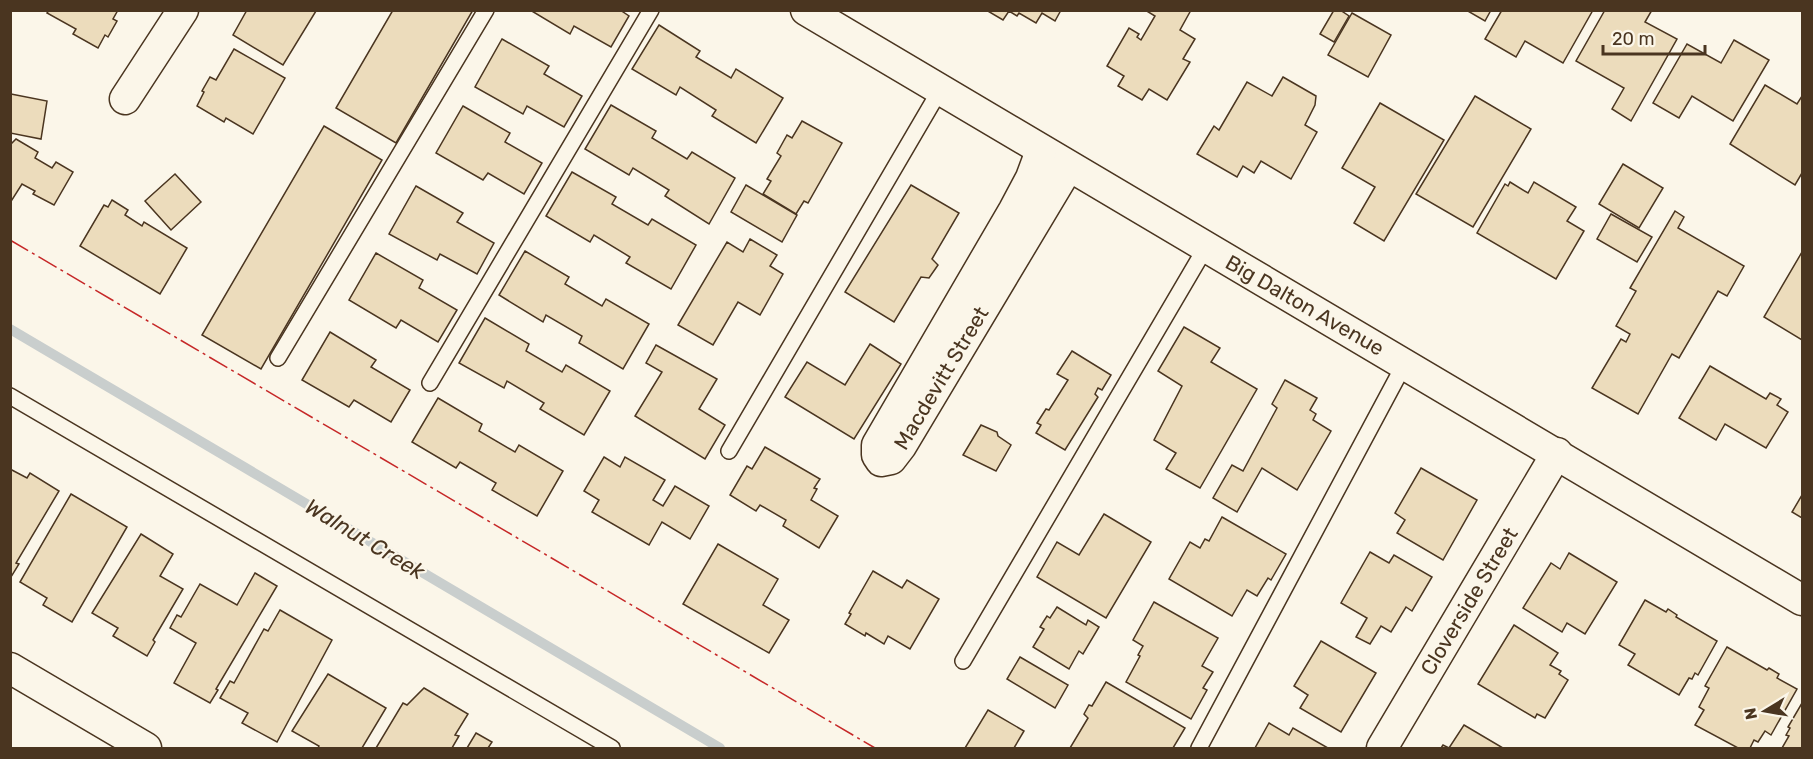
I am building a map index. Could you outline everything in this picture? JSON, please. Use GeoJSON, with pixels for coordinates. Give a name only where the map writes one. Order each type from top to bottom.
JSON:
{"type":"FeatureCollection","features":[{"type":"Feature","properties":{"kind":"street"},"geometry":{"type":"LineString","coordinates":[[125,99],[183,10]]}},
{"type":"Feature","properties":{"kind":"street","name":"Big Dalton Avenue"},"geometry":{"type":"LineString","coordinates":[[806,10],[1803,600]]}},
{"type":"Feature","properties":{"kind":"street","name":"Macdevitt Street"},"geometry":{"type":"LineString","coordinates":[[1041,151],[1018,202],[877,445],[877,455],[881,461],[891,459],[901,446],[1068,167]]}},
{"type":"Feature","properties":{"kind":"street","name":"Cloverside Street"},"geometry":{"type":"LineString","coordinates":[[1382,748],[1557,453]]}},
{"type":"Feature","properties":{"kind":"street"},"geometry":{"type":"LineString","coordinates":[[10,668],[146,748]]}},
{"type":"Feature","properties":{"kind":"lane"},"geometry":{"type":"LineString","coordinates":[[278,358],[486,10]]}},
{"type":"Feature","properties":{"kind":"lane"},"geometry":{"type":"LineString","coordinates":[[429,383],[651,10]]}},
{"type":"Feature","properties":{"kind":"lane"},"geometry":{"type":"LineString","coordinates":[[729,451],[940,90]]}},
{"type":"Feature","properties":{"kind":"lane"},"geometry":{"type":"LineString","coordinates":[[963,661],[1206,247]]}},
{"type":"Feature","properties":{"kind":"lane"},"geometry":{"type":"LineString","coordinates":[[1198,748],[1405,363]]}},
{"type":"Feature","properties":{"kind":"lane"},"geometry":{"type":"LineString","coordinates":[[10,396],[612,748]]}},
{"type":"Feature","properties":{"kind":"building"},"geometry":{"type":"Polygon","coordinates":[[[49,10],[118,10],[113,19],[117,21],[108,37],[105,35],[98,48],[73,34],[76,29],[47,13],[49,10]]]}},
{"type":"Feature","properties":{"kind":"building"},"geometry":{"type":"Polygon","coordinates":[[[247,10],[316,11],[283,65],[233,35],[247,10]]]}},
{"type":"Feature","properties":{"kind":"building"},"geometry":{"type":"Polygon","coordinates":[[[393,10],[473,10],[396,143],[336,108],[393,10]]]}},
{"type":"Feature","properties":{"kind":"building"},"geometry":{"type":"Polygon","coordinates":[[[530,10],[620,10],[629,16],[611,47],[574,26],[570,34],[530,10]]]}},
{"type":"Feature","properties":{"kind":"building"},"geometry":{"type":"Polygon","coordinates":[[[986,10],[1061,10],[1055,21],[1042,13],[1036,23],[1019,13],[1017,16],[1009,11],[1003,20],[986,10]]]}},
{"type":"Feature","properties":{"kind":"building"},"geometry":{"type":"Polygon","coordinates":[[[1145,10],[1191,10],[1180,30],[1195,39],[1183,59],[1190,62],[1167,100],[1149,89],[1142,100],[1118,86],[1124,76],[1107,66],[1129,28],[1139,34],[1137,37],[1141,40],[1155,16],[1145,10]]]}},
{"type":"Feature","properties":{"kind":"building"},"geometry":{"type":"Polygon","coordinates":[[[1334,10],[1340,10],[1349,16],[1334,42],[1320,34],[1334,10]]]}},
{"type":"Feature","properties":{"kind":"building"},"geometry":{"type":"Polygon","coordinates":[[[1466,10],[1491,10],[1485,21],[1466,10]]]}},
{"type":"Feature","properties":{"kind":"building"},"geometry":{"type":"Polygon","coordinates":[[[1502,10],[1593,10],[1563,63],[1525,41],[1516,57],[1485,39],[1502,10]]]}},
{"type":"Feature","properties":{"kind":"building"},"geometry":{"type":"Polygon","coordinates":[[[1605,10],[1652,10],[1645,22],[1677,39],[1631,121],[1612,109],[1624,88],[1576,61],[1605,10]]]}},
{"type":"Feature","properties":{"kind":"building"},"geometry":{"type":"Polygon","coordinates":[[[1352,13],[1391,35],[1368,77],[1328,55],[1352,13]]]}},
{"type":"Feature","properties":{"kind":"building"},"geometry":{"type":"Polygon","coordinates":[[[659,25],[700,51],[696,57],[731,78],[736,69],[783,98],[756,143],[712,116],[716,110],[680,87],[676,95],[632,69],[659,25]]]}},
{"type":"Feature","properties":{"kind":"building"},"geometry":{"type":"Polygon","coordinates":[[[502,39],[549,66],[544,74],[582,96],[564,127],[527,106],[523,114],[475,87],[502,39]]]}},
{"type":"Feature","properties":{"kind":"building"},"geometry":{"type":"Polygon","coordinates":[[[1734,40],[1769,60],[1733,121],[1692,96],[1679,118],[1653,103],[1687,44],[1721,63],[1734,40]]]}},
{"type":"Feature","properties":{"kind":"building"},"geometry":{"type":"Polygon","coordinates":[[[234,49],[285,78],[253,134],[226,118],[224,122],[197,106],[210,77],[216,80],[234,49]]]}},
{"type":"Feature","properties":{"kind":"building"},"geometry":{"type":"Polygon","coordinates":[[[1283,77],[1316,96],[1315,105],[1305,125],[1317,132],[1291,179],[1261,161],[1254,173],[1243,166],[1237,177],[1197,154],[1214,126],[1219,130],[1247,82],[1272,96],[1283,77]]]}},
{"type":"Feature","properties":{"kind":"building"},"geometry":{"type":"Polygon","coordinates":[[[1765,85],[1797,104],[1802,96],[1802,173],[1795,185],[1730,144],[1765,85]]]}},
{"type":"Feature","properties":{"kind":"building"},"geometry":{"type":"Polygon","coordinates":[[[11,94],[47,101],[41,139],[10,133],[11,94]]]}},
{"type":"Feature","properties":{"kind":"building"},"geometry":{"type":"Polygon","coordinates":[[[1475,96],[1531,129],[1473,227],[1416,194],[1475,96]]]}},
{"type":"Feature","properties":{"kind":"building"},"geometry":{"type":"Polygon","coordinates":[[[1380,103],[1444,140],[1384,241],[1354,223],[1375,187],[1342,168],[1380,103]]]}},
{"type":"Feature","properties":{"kind":"building"},"geometry":{"type":"Polygon","coordinates":[[[611,105],[656,131],[652,138],[687,159],[692,152],[735,178],[709,224],[665,196],[669,190],[633,168],[629,175],[585,149],[611,105]]]}},
{"type":"Feature","properties":{"kind":"building"},"geometry":{"type":"Polygon","coordinates":[[[463,106],[510,133],[505,142],[542,163],[524,194],[488,173],[483,180],[436,153],[463,106]]]}},
{"type":"Feature","properties":{"kind":"building"},"geometry":{"type":"Polygon","coordinates":[[[802,121],[842,143],[808,203],[804,201],[796,214],[763,194],[771,181],[767,179],[781,156],[777,153],[787,135],[792,138],[802,121]]]}},
{"type":"Feature","properties":{"kind":"building"},"geometry":{"type":"Polygon","coordinates":[[[324,126],[382,160],[261,369],[202,335],[324,126]]]}},
{"type":"Feature","properties":{"kind":"building"},"geometry":{"type":"Polygon","coordinates":[[[16,139],[38,152],[35,158],[52,168],[56,162],[73,172],[54,205],[33,194],[35,191],[22,184],[10,203],[10,145],[16,139]]]}},
{"type":"Feature","properties":{"kind":"building"},"geometry":{"type":"Polygon","coordinates":[[[1623,164],[1663,188],[1639,228],[1599,204],[1623,164]]]}},
{"type":"Feature","properties":{"kind":"building"},"geometry":{"type":"Polygon","coordinates":[[[572,172],[616,197],[612,204],[648,225],[652,219],[696,245],[671,289],[626,263],[630,257],[594,235],[590,242],[546,216],[572,172]]]}},
{"type":"Feature","properties":{"kind":"building"},"geometry":{"type":"Polygon","coordinates":[[[175,174],[201,202],[171,230],[145,201],[175,174]]]}},
{"type":"Feature","properties":{"kind":"building"},"geometry":{"type":"Polygon","coordinates":[[[1510,182],[1528,193],[1534,182],[1576,207],[1567,221],[1584,231],[1556,279],[1477,233],[1505,184],[1508,186],[1510,182]]]}},
{"type":"Feature","properties":{"kind":"building"},"geometry":{"type":"Polygon","coordinates":[[[746,185],[797,215],[782,242],[731,212],[746,185]]]}},
{"type":"Feature","properties":{"kind":"building"},"geometry":{"type":"Polygon","coordinates":[[[911,185],[959,213],[932,259],[938,265],[929,278],[921,277],[894,322],[845,292],[911,185]]]}},
{"type":"Feature","properties":{"kind":"building"},"geometry":{"type":"Polygon","coordinates":[[[416,186],[463,213],[457,222],[494,243],[477,274],[440,254],[437,260],[389,234],[416,186]]]}},
{"type":"Feature","properties":{"kind":"building"},"geometry":{"type":"Polygon","coordinates":[[[112,200],[128,210],[125,215],[142,226],[144,222],[187,248],[160,294],[80,246],[104,205],[108,207],[112,200]]]}},
{"type":"Feature","properties":{"kind":"building"},"geometry":{"type":"Polygon","coordinates":[[[1675,211],[1684,217],[1678,228],[1744,266],[1727,296],[1718,291],[1679,358],[1672,354],[1638,414],[1592,388],[1621,339],[1626,342],[1630,334],[1616,326],[1636,291],[1630,288],[1675,211]]]}},
{"type":"Feature","properties":{"kind":"building"},"geometry":{"type":"Polygon","coordinates":[[[1611,214],[1652,237],[1637,262],[1597,239],[1611,214]]]}},
{"type":"Feature","properties":{"kind":"building"},"geometry":{"type":"Polygon","coordinates":[[[750,239],[777,255],[770,266],[783,274],[760,315],[738,302],[713,345],[678,325],[727,242],[743,252],[750,239]]]}},
{"type":"Feature","properties":{"kind":"building"},"geometry":{"type":"Polygon","coordinates":[[[525,251],[569,277],[565,284],[602,306],[606,299],[649,324],[623,369],[579,343],[582,336],[546,315],[543,322],[499,295],[525,251]]]}},
{"type":"Feature","properties":{"kind":"building"},"geometry":{"type":"Polygon","coordinates":[[[1802,252],[1802,340],[1764,317],[1802,252]]]}},
{"type":"Feature","properties":{"kind":"building"},"geometry":{"type":"Polygon","coordinates":[[[376,253],[423,280],[419,288],[457,310],[438,342],[401,320],[396,328],[349,300],[376,253]]]}},
{"type":"Feature","properties":{"kind":"building"},"geometry":{"type":"Polygon","coordinates":[[[485,318],[529,344],[526,351],[562,372],[566,365],[610,391],[584,435],[540,409],[544,403],[507,381],[504,388],[459,363],[485,318]]]}},
{"type":"Feature","properties":{"kind":"building"},"geometry":{"type":"Polygon","coordinates":[[[1184,327],[1220,348],[1211,362],[1257,389],[1200,488],[1166,469],[1176,453],[1154,440],[1182,386],[1158,371],[1184,327]]]}},
{"type":"Feature","properties":{"kind":"building"},"geometry":{"type":"Polygon","coordinates":[[[330,332],[376,360],[371,367],[410,390],[391,422],[354,400],[349,407],[302,380],[330,332]]]}},
{"type":"Feature","properties":{"kind":"building"},"geometry":{"type":"Polygon","coordinates":[[[870,344],[901,364],[854,439],[785,397],[807,362],[845,385],[870,344]]]}},
{"type":"Feature","properties":{"kind":"building"},"geometry":{"type":"Polygon","coordinates":[[[656,345],[717,379],[699,409],[725,425],[705,459],[635,416],[662,372],[646,363],[656,345]]]}},
{"type":"Feature","properties":{"kind":"building"},"geometry":{"type":"Polygon","coordinates":[[[1072,351],[1111,375],[1102,390],[1098,388],[1095,394],[1098,397],[1065,450],[1036,433],[1041,425],[1037,423],[1046,409],[1049,410],[1068,380],[1057,374],[1072,351]]]}},
{"type":"Feature","properties":{"kind":"building"},"geometry":{"type":"Polygon","coordinates":[[[1710,366],[1766,399],[1770,393],[1781,399],[1777,405],[1788,412],[1766,448],[1725,424],[1716,440],[1679,418],[1710,366]]]}},
{"type":"Feature","properties":{"kind":"building"},"geometry":{"type":"Polygon","coordinates":[[[1285,380],[1317,398],[1310,410],[1316,414],[1313,420],[1331,431],[1297,490],[1262,468],[1237,512],[1213,498],[1232,465],[1243,471],[1277,408],[1272,404],[1285,380]]]}},
{"type":"Feature","properties":{"kind":"building"},"geometry":{"type":"Polygon","coordinates":[[[438,398],[482,424],[479,431],[515,452],[519,445],[563,471],[537,516],[492,490],[496,483],[460,462],[456,468],[412,442],[438,398]]]}},
{"type":"Feature","properties":{"kind":"building"},"geometry":{"type":"Polygon","coordinates":[[[981,425],[997,432],[998,436],[1011,445],[996,471],[963,455],[981,425]]]}},
{"type":"Feature","properties":{"kind":"building"},"geometry":{"type":"Polygon","coordinates":[[[765,447],[820,479],[814,488],[817,489],[811,500],[838,516],[819,548],[783,526],[786,520],[760,505],[756,511],[730,495],[747,466],[752,469],[765,447]]]}},
{"type":"Feature","properties":{"kind":"building"},"geometry":{"type":"Polygon","coordinates":[[[604,457],[620,467],[625,457],[665,480],[653,500],[663,506],[675,486],[709,506],[690,539],[662,522],[649,545],[592,512],[599,500],[584,491],[604,457]]]}},
{"type":"Feature","properties":{"kind":"building"},"geometry":{"type":"Polygon","coordinates":[[[1421,468],[1477,500],[1443,560],[1397,533],[1405,520],[1395,513],[1421,468]]]}},
{"type":"Feature","properties":{"kind":"building"},"geometry":{"type":"Polygon","coordinates":[[[10,469],[27,478],[30,473],[59,491],[16,563],[19,564],[11,577],[10,469]]]}},
{"type":"Feature","properties":{"kind":"building"},"geometry":{"type":"Polygon","coordinates":[[[71,494],[127,527],[72,622],[43,605],[47,598],[20,582],[71,494]]]}},
{"type":"Feature","properties":{"kind":"building"},"geometry":{"type":"Polygon","coordinates":[[[1802,495],[1802,518],[1792,512],[1802,495]]]}},
{"type":"Feature","properties":{"kind":"building"},"geometry":{"type":"Polygon","coordinates":[[[1104,514],[1151,542],[1106,618],[1037,577],[1057,542],[1079,555],[1104,514]]]}},
{"type":"Feature","properties":{"kind":"building"},"geometry":{"type":"Polygon","coordinates":[[[1222,517],[1286,554],[1271,580],[1268,578],[1257,596],[1247,590],[1232,616],[1169,579],[1190,542],[1200,548],[1205,539],[1209,541],[1222,517]]]}},
{"type":"Feature","properties":{"kind":"building"},"geometry":{"type":"Polygon","coordinates":[[[141,534],[173,554],[160,576],[183,589],[153,640],[155,642],[147,656],[113,636],[118,628],[92,613],[141,534]]]}},
{"type":"Feature","properties":{"kind":"building"},"geometry":{"type":"Polygon","coordinates":[[[718,544],[778,579],[763,605],[789,620],[769,653],[683,604],[718,544]]]}},
{"type":"Feature","properties":{"kind":"building"},"geometry":{"type":"Polygon","coordinates":[[[1370,552],[1389,563],[1394,555],[1432,577],[1412,611],[1406,607],[1391,632],[1381,626],[1370,644],[1356,637],[1367,618],[1341,603],[1370,552]]]}},
{"type":"Feature","properties":{"kind":"building"},"geometry":{"type":"Polygon","coordinates":[[[1569,553],[1617,582],[1585,634],[1567,623],[1562,632],[1523,608],[1551,563],[1560,569],[1569,553]]]}},
{"type":"Feature","properties":{"kind":"building"},"geometry":{"type":"Polygon","coordinates":[[[873,571],[902,588],[907,580],[939,599],[910,649],[888,636],[884,644],[845,624],[873,571]]]}},
{"type":"Feature","properties":{"kind":"building"},"geometry":{"type":"Polygon","coordinates":[[[255,573],[277,586],[210,703],[174,683],[196,643],[170,628],[177,615],[181,617],[200,584],[237,605],[255,573]]]}},
{"type":"Feature","properties":{"kind":"building"},"geometry":{"type":"Polygon","coordinates":[[[1645,600],[1666,612],[1668,609],[1677,615],[1676,617],[1717,641],[1698,675],[1695,673],[1692,679],[1689,678],[1679,695],[1628,665],[1635,654],[1619,645],[1645,600]]]}},
{"type":"Feature","properties":{"kind":"building"},"geometry":{"type":"Polygon","coordinates":[[[1154,602],[1218,638],[1202,666],[1213,672],[1203,688],[1207,690],[1191,719],[1126,682],[1143,646],[1133,640],[1154,602]]]}},
{"type":"Feature","properties":{"kind":"building"},"geometry":{"type":"Polygon","coordinates":[[[1057,607],[1086,625],[1088,620],[1099,627],[1083,654],[1079,651],[1069,669],[1033,647],[1044,629],[1040,627],[1057,607]]]}},
{"type":"Feature","properties":{"kind":"building"},"geometry":{"type":"Polygon","coordinates":[[[280,610],[332,640],[277,742],[242,723],[248,713],[220,698],[230,681],[234,683],[264,629],[268,631],[280,610]]]}},
{"type":"Feature","properties":{"kind":"building"},"geometry":{"type":"Polygon","coordinates":[[[1514,625],[1558,653],[1550,665],[1561,671],[1559,674],[1568,680],[1545,718],[1537,714],[1535,718],[1478,684],[1514,625]]]}},
{"type":"Feature","properties":{"kind":"building"},"geometry":{"type":"Polygon","coordinates":[[[1321,641],[1376,673],[1341,732],[1300,708],[1308,695],[1294,686],[1321,641]]]}},
{"type":"Feature","properties":{"kind":"building"},"geometry":{"type":"Polygon","coordinates":[[[1727,647],[1767,670],[1769,668],[1779,674],[1777,678],[1797,689],[1771,735],[1765,731],[1758,742],[1754,740],[1750,748],[1738,748],[1695,725],[1704,710],[1699,707],[1709,688],[1705,686],[1727,647]]]}},
{"type":"Feature","properties":{"kind":"building"},"geometry":{"type":"Polygon","coordinates":[[[1020,657],[1068,685],[1055,708],[1007,679],[1020,657]]]}},
{"type":"Feature","properties":{"kind":"building"},"geometry":{"type":"Polygon","coordinates":[[[328,674],[386,708],[362,748],[318,748],[319,746],[292,731],[328,674]]]}},
{"type":"Feature","properties":{"kind":"building"},"geometry":{"type":"Polygon","coordinates":[[[1106,682],[1185,728],[1173,748],[1070,748],[1088,718],[1084,714],[1089,705],[1092,706],[1106,682]]]}},
{"type":"Feature","properties":{"kind":"building"},"geometry":{"type":"Polygon","coordinates":[[[424,688],[468,714],[455,735],[459,736],[452,748],[376,748],[403,703],[407,705],[424,688]]]}},
{"type":"Feature","properties":{"kind":"building"},"geometry":{"type":"Polygon","coordinates":[[[1802,703],[1802,748],[1782,748],[1789,736],[1786,735],[1790,728],[1788,727],[1802,703]]]}},
{"type":"Feature","properties":{"kind":"building"},"geometry":{"type":"Polygon","coordinates":[[[988,710],[1024,731],[1014,748],[965,748],[988,710]]]}},
{"type":"Feature","properties":{"kind":"building"},"geometry":{"type":"Polygon","coordinates":[[[1269,723],[1289,735],[1293,728],[1328,748],[1255,748],[1269,723]]]}},
{"type":"Feature","properties":{"kind":"building"},"geometry":{"type":"Polygon","coordinates":[[[1464,725],[1503,748],[1449,748],[1464,725]]]}},
{"type":"Feature","properties":{"kind":"building"},"geometry":{"type":"Polygon","coordinates":[[[476,733],[492,742],[488,748],[467,748],[476,733]]]}},
{"type":"Feature","properties":{"kind":"waterway","name":"Walnut Creek"},"geometry":{"type":"LineString","coordinates":[[10,329],[720,748]]}},
{"type":"Feature","properties":{"kind":"power"},"geometry":{"type":"LineString","coordinates":[[10,240],[875,748]]}}]}
